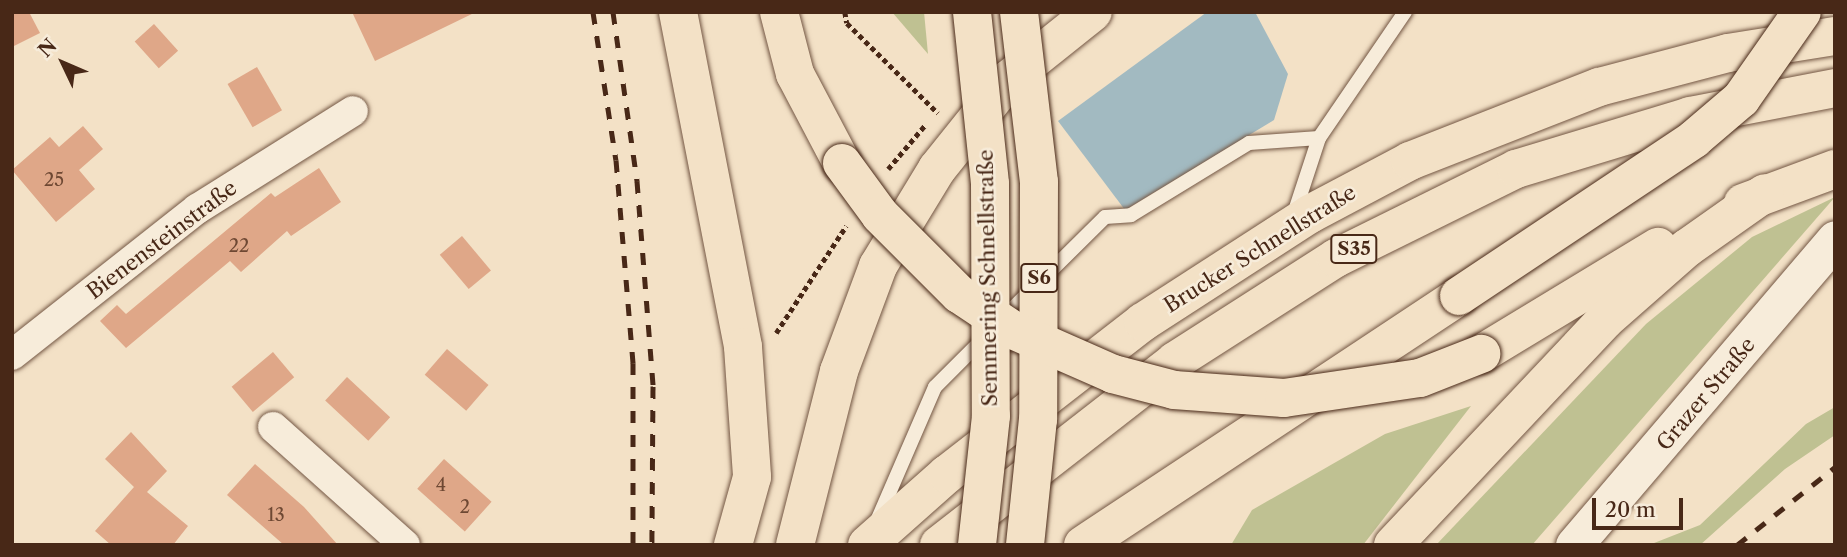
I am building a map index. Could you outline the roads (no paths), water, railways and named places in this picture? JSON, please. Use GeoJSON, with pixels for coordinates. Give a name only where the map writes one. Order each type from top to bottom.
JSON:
{"type":"FeatureCollection","features":[{"type":"Feature","properties":{"kind":"highway"},"geometry":{"type":"LineString","coordinates":[[678,12],[743,348],[752,477],[733,545]]}},
{"type":"Feature","properties":{"kind":"highway"},"geometry":{"type":"LineString","coordinates":[[779,12],[795,74],[842,163],[880,215],[959,294],[1013,330],[1113,374],[1174,390],[1284,398],[1420,377],[1481,354],[1677,234],[1765,193],[1835,169]]}},
{"type":"Feature","properties":{"kind":"highway","name":"Semmering Schnellstraße"},"geometry":{"type":"LineString","coordinates":[[972,12],[990,184],[991,416],[977,545]]}},
{"type":"Feature","properties":{"kind":"highway","name":"S6"},"geometry":{"type":"LineString","coordinates":[[1019,12],[1039,182],[1038,419],[1026,545]]}},
{"type":"Feature","properties":{"kind":"highway"},"geometry":{"type":"LineString","coordinates":[[795,545],[839,371],[878,266],[937,169],[1009,79],[1093,12]]}},
{"type":"Feature","properties":{"kind":"highway"},"geometry":{"type":"LineString","coordinates":[[1083,545],[1694,139],[1741,99],[1802,12]]}},
{"type":"Feature","properties":{"kind":"highway","name":"Brucker Schnellstraße"},"geometry":{"type":"LineString","coordinates":[[867,545],[947,474],[1143,322],[1290,227],[1410,161],[1599,87],[1728,53],[1835,36]]}},
{"type":"Feature","properties":{"kind":"highway","name":"S35"},"geometry":{"type":"LineString","coordinates":[[939,545],[1175,361],[1336,258],[1516,169],[1690,116],[1835,88]]}},
{"type":"Feature","properties":{"kind":"highway"},"geometry":{"type":"LineString","coordinates":[[1393,545],[1605,320],[1687,248],[1765,193]]}},
{"type":"Feature","properties":{"kind":"street","name":"Bienensteinstraße"},"geometry":{"type":"LineString","coordinates":[[12,355],[197,209],[353,111]]}},
{"type":"Feature","properties":{"kind":"street","name":"Grazer Straße"},"geometry":{"type":"LineString","coordinates":[[1574,545],[1835,239]]}},
{"type":"Feature","properties":{"kind":"street"},"geometry":{"type":"LineString","coordinates":[[273,427],[405,545]]}},
{"type":"Feature","properties":{"kind":"lane"},"geometry":{"type":"LineString","coordinates":[[1290,227],[1319,138],[1405,12]]}},
{"type":"Feature","properties":{"kind":"lane"},"geometry":{"type":"LineString","coordinates":[[867,545],[935,387],[1105,217],[1131,215],[1249,143],[1319,138]]}},
{"type":"Feature","properties":{"kind":"water"},"geometry":{"type":"Polygon","coordinates":[[[1207,12],[1255,12],[1288,74],[1274,120],[1125,210],[1058,121],[1207,12]]]}},
{"type":"Feature","properties":{"kind":"railway"},"geometry":{"type":"LineString","coordinates":[[593,12],[616,160],[633,363],[633,545]]}},
{"type":"Feature","properties":{"kind":"railway"},"geometry":{"type":"LineString","coordinates":[[613,12],[637,181],[653,386],[652,545]]}},
{"type":"Feature","properties":{"kind":"railway"},"geometry":{"type":"LineString","coordinates":[[1737,545],[1835,467]]}}]}
